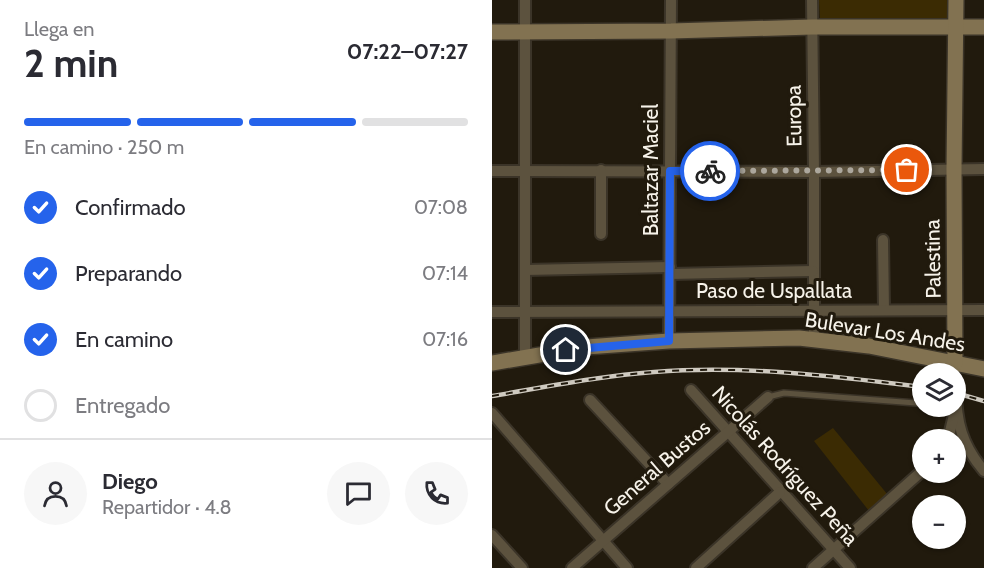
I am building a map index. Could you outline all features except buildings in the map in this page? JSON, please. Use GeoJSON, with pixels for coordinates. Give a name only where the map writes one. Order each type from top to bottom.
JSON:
{"type":"FeatureCollection","features":[{"type":"Feature","properties":{"kind":"main road","name":"Palestina"},"geometry":{"type":"LineString","coordinates":[[955,363],[956,0]]}},
{"type":"Feature","properties":{"kind":"main road"},"geometry":{"type":"LineString","coordinates":[[492,32],[984,27]]}},
{"type":"Feature","properties":{"kind":"main road","name":"Bulevar Los Andes"},"geometry":{"type":"LineString","coordinates":[[492,363],[586,347],[669,341],[814,339],[880,348],[936,363]]}},
{"type":"Feature","properties":{"kind":"main road","name":"Bulevar Los Andes"},"geometry":{"type":"LineString","coordinates":[[966,368],[984,369]]}},
{"type":"Feature","properties":{"kind":"street"},"geometry":{"type":"LineString","coordinates":[[525,0],[525,356]]}},
{"type":"Feature","properties":{"kind":"street","name":"Baltazar Maciel"},"geometry":{"type":"LineString","coordinates":[[669,341],[671,0]]}},
{"type":"Feature","properties":{"kind":"street","name":"Europa"},"geometry":{"type":"LineString","coordinates":[[812,0],[814,339]]}},
{"type":"Feature","properties":{"kind":"street"},"geometry":{"type":"LineString","coordinates":[[492,171],[984,169]]}},
{"type":"Feature","properties":{"kind":"street"},"geometry":{"type":"LineString","coordinates":[[601,170],[601,234]]}},
{"type":"Feature","properties":{"kind":"street"},"geometry":{"type":"LineString","coordinates":[[883,240],[884,310]]}},
{"type":"Feature","properties":{"kind":"street"},"geometry":{"type":"LineString","coordinates":[[525,270],[813,271]]}},
{"type":"Feature","properties":{"kind":"street","name":"Paso de Uspallata"},"geometry":{"type":"LineString","coordinates":[[492,312],[984,309]]}},
{"type":"Feature","properties":{"kind":"street","name":"Nicolás Rodríguez Peña"},"geometry":{"type":"LineString","coordinates":[[691,390],[850,568]]}},
{"type":"Feature","properties":{"kind":"street","name":"General Bustos"},"geometry":{"type":"LineString","coordinates":[[572,568],[768,397]]}},
{"type":"Feature","properties":{"kind":"street"},"geometry":{"type":"LineString","coordinates":[[590,400],[668,484]]}},
{"type":"Feature","properties":{"kind":"street"},"geometry":{"type":"LineString","coordinates":[[492,414],[627,568]]}},
{"type":"Feature","properties":{"kind":"street"},"geometry":{"type":"LineString","coordinates":[[958,417],[966,448],[981,467]]}},
{"type":"Feature","properties":{"kind":"street"},"geometry":{"type":"LineString","coordinates":[[966,455],[981,467]]}},
{"type":"Feature","properties":{"kind":"street"},"geometry":{"type":"LineString","coordinates":[[813,568],[912,480]]}},
{"type":"Feature","properties":{"kind":"street"},"geometry":{"type":"LineString","coordinates":[[696,568],[780,492]]}},
{"type":"Feature","properties":{"kind":"street"},"geometry":{"type":"LineString","coordinates":[[492,535],[522,568]]}},
{"type":"Feature","properties":{"kind":"lane"},"geometry":{"type":"LineString","coordinates":[[768,397],[784,393],[912,403]]}},
{"type":"Feature","properties":{"kind":"shaded area"},"geometry":{"type":"Polygon","coordinates":[[[819,0],[948,0],[947,22],[820,20],[819,0]]]}},
{"type":"Feature","properties":{"kind":"shaded area"},"geometry":{"type":"Polygon","coordinates":[[[833,428],[892,500],[873,516],[814,441],[833,428]]]}},
{"type":"Feature","properties":{"kind":"railway"},"geometry":{"type":"LineString","coordinates":[[492,396],[614,376],[688,370],[789,373],[912,386]]}},
{"type":"Feature","properties":{"kind":"railway"},"geometry":{"type":"LineString","coordinates":[[966,396],[984,401]]}},
{"type":"Feature","properties":{"kind":"way so far"},"geometry":{"type":"LineString","coordinates":[[710,171],[907,170]]}},
{"type":"Feature","properties":{"kind":"route"},"geometry":{"type":"LineString","coordinates":[[566,350],[669,341],[670,171],[710,171]]}}]}
